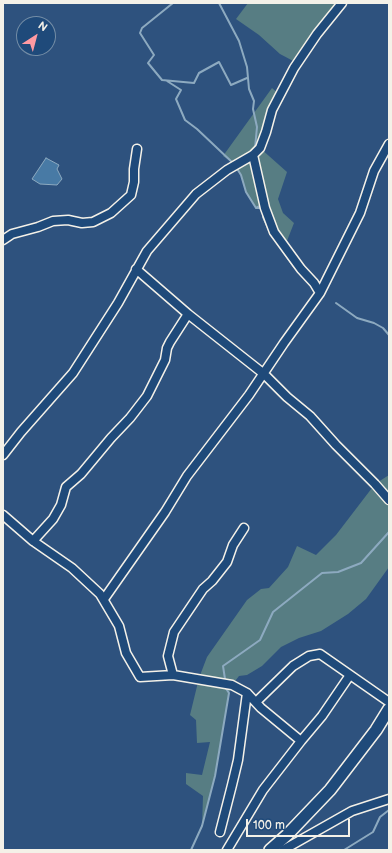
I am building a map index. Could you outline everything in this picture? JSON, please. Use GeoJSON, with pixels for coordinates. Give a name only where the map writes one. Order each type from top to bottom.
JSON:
{"type":"FeatureCollection","features":[{"type":"Feature","properties":{"kind":"street"},"geometry":{"type":"LineString","coordinates":[[3,455],[21,432],[73,373],[118,303],[146,251],[196,194],[228,170],[253,155],[260,148],[272,110],[294,68],[317,34],[342,3]]}},
{"type":"Feature","properties":{"kind":"street"},"geometry":{"type":"LineString","coordinates":[[104,599],[165,512],[187,476],[249,395],[320,293],[360,213],[374,171],[389,144]]}},
{"type":"Feature","properties":{"kind":"street"},"geometry":{"type":"LineString","coordinates":[[3,240],[12,234],[53,221],[68,220],[82,223],[93,222],[111,213],[131,195],[134,182],[137,149]]}},
{"type":"Feature","properties":{"kind":"street"},"geometry":{"type":"LineString","coordinates":[[253,155],[265,208],[274,232],[301,269],[314,283],[320,293]]}},
{"type":"Feature","properties":{"kind":"street"},"geometry":{"type":"LineString","coordinates":[[136,269],[188,314],[264,374],[287,397],[310,416],[389,500]]}},
{"type":"Feature","properties":{"kind":"street"},"geometry":{"type":"LineString","coordinates":[[34,541],[53,520],[62,505],[66,487],[81,474],[130,418],[147,396],[165,360],[167,348],[170,342],[188,314]]}},
{"type":"Feature","properties":{"kind":"street"},"geometry":{"type":"LineString","coordinates":[[3,515],[34,541],[72,568],[104,599],[119,626],[126,653],[140,677],[173,675],[232,684],[247,693],[301,741]]}},
{"type":"Feature","properties":{"kind":"street"},"geometry":{"type":"LineString","coordinates":[[173,675],[168,656],[174,632],[203,589],[212,581],[227,562],[233,545],[244,528]]}},
{"type":"Feature","properties":{"kind":"street"},"geometry":{"type":"LineString","coordinates":[[256,702],[293,666],[300,661],[316,654],[320,654],[389,702]]}},
{"type":"Feature","properties":{"kind":"street"},"geometry":{"type":"LineString","coordinates":[[227,850],[263,790],[322,716],[350,675]]}},
{"type":"Feature","properties":{"kind":"street"},"geometry":{"type":"LineString","coordinates":[[220,832],[238,760],[247,693]]}},
{"type":"Feature","properties":{"kind":"street"},"geometry":{"type":"LineString","coordinates":[[270,850],[287,835],[330,790],[376,730],[389,709]]}},
{"type":"Feature","properties":{"kind":"street"},"geometry":{"type":"LineString","coordinates":[[284,850],[352,811],[389,799]]}},
{"type":"Feature","properties":{"kind":"green space"},"geometry":{"type":"Polygon","coordinates":[[[248,3],[341,3],[297,63],[280,54],[259,35],[236,19],[248,3]]]}},
{"type":"Feature","properties":{"kind":"green space"},"geometry":{"type":"Polygon","coordinates":[[[272,88],[280,95],[260,148],[287,172],[278,199],[283,213],[294,223],[285,246],[264,204],[256,208],[246,192],[241,175],[232,162],[223,156],[272,88]]]}},
{"type":"Feature","properties":{"kind":"green space"},"geometry":{"type":"Polygon","coordinates":[[[389,475],[389,567],[366,599],[348,614],[321,631],[299,638],[281,647],[262,666],[247,675],[239,676],[232,685],[229,693],[215,776],[202,826],[203,796],[186,784],[186,773],[202,775],[210,742],[197,743],[196,720],[190,715],[199,678],[207,657],[247,600],[261,589],[269,588],[288,567],[297,546],[316,555],[336,535],[375,484],[389,475]]]}},
{"type":"Feature","properties":{"kind":"water"},"geometry":{"type":"Polygon","coordinates":[[[46,158],[59,165],[57,169],[62,179],[57,185],[40,184],[32,179],[46,158]]]}},
{"type":"Feature","properties":{"kind":"waterway"},"geometry":{"type":"LineString","coordinates":[[173,3],[142,28],[140,33],[154,55],[148,63],[162,80],[194,83],[199,73],[219,62],[231,85],[247,78]]}},
{"type":"Feature","properties":{"kind":"waterway"},"geometry":{"type":"LineString","coordinates":[[219,3],[239,41],[247,67],[249,89],[254,101],[253,109],[257,127],[255,148]]}},
{"type":"Feature","properties":{"kind":"waterway"},"geometry":{"type":"LineString","coordinates":[[167,81],[181,90],[176,99],[185,120],[197,129],[234,164]]}},
{"type":"Feature","properties":{"kind":"waterway"},"geometry":{"type":"LineString","coordinates":[[236,167],[241,175],[246,192],[256,208]]}},
{"type":"Feature","properties":{"kind":"waterway"},"geometry":{"type":"LineString","coordinates":[[264,187],[267,203]]}},
{"type":"Feature","properties":{"kind":"waterway"},"geometry":{"type":"LineString","coordinates":[[262,205],[256,208],[261,208],[263,217],[270,232]]}},
{"type":"Feature","properties":{"kind":"waterway"},"geometry":{"type":"LineString","coordinates":[[277,243],[294,267]]}},
{"type":"Feature","properties":{"kind":"waterway"},"geometry":{"type":"LineString","coordinates":[[336,303],[357,318],[374,323],[383,328],[389,335]]}},
{"type":"Feature","properties":{"kind":"waterway"},"geometry":{"type":"LineString","coordinates":[[225,679],[223,666],[260,640],[273,612],[322,573],[338,572],[361,563],[389,532]]}},
{"type":"Feature","properties":{"kind":"waterway"},"geometry":{"type":"LineString","coordinates":[[191,850],[202,826],[215,776],[229,693],[225,687]]}},
{"type":"Feature","properties":{"kind":"waterway"},"geometry":{"type":"LineString","coordinates":[[344,850],[373,832],[380,817],[389,810]]}}]}
